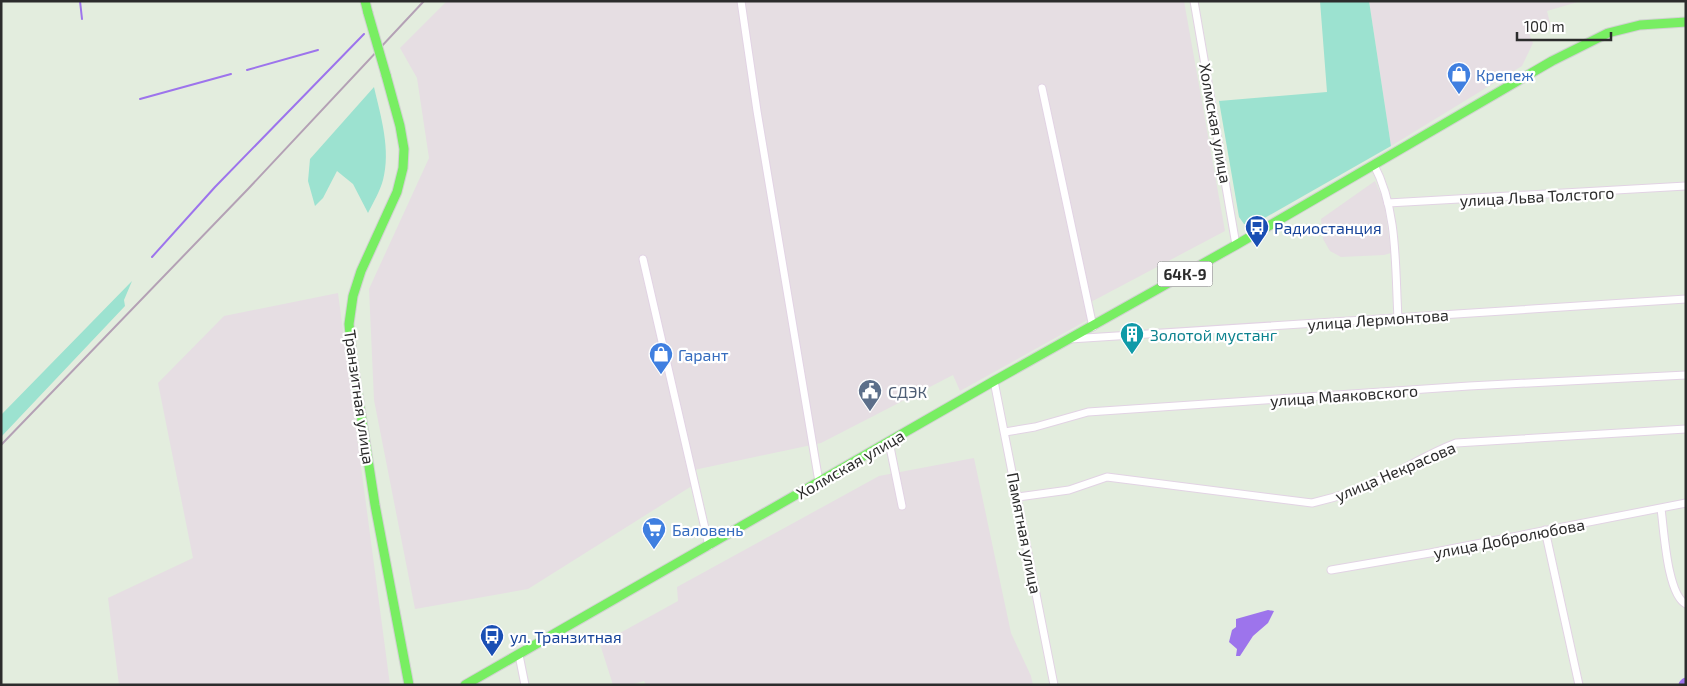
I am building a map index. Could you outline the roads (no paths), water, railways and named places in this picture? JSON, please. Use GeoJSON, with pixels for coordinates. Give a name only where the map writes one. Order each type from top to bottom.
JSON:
{"type":"FeatureCollection","features":[{"type":"Feature","properties":{"kind":"main road","name":"Транзитная улица"},"geometry":{"type":"LineString","coordinates":[[364,1],[400,126],[404,149],[403,168],[397,192],[361,271],[353,296],[349,324],[352,356],[375,505],[409,685]]}},
{"type":"Feature","properties":{"kind":"main road","name":"Холмская улица"},"geometry":{"type":"LineString","coordinates":[[466,685],[994,380],[1070,340],[1595,38],[1640,25],[1686,22]]}},
{"type":"Feature","properties":{"kind":"street"},"geometry":{"type":"LineString","coordinates":[[741,1],[757,111],[819,482]]}},
{"type":"Feature","properties":{"kind":"street","name":"Холмская улица"},"geometry":{"type":"LineString","coordinates":[[1194,1],[1236,245]]}},
{"type":"Feature","properties":{"kind":"street"},"geometry":{"type":"LineString","coordinates":[[1042,88],[1093,326]]}},
{"type":"Feature","properties":{"kind":"street"},"geometry":{"type":"LineString","coordinates":[[1374,165],[1380,176],[1388,203],[1394,246],[1398,318]]}},
{"type":"Feature","properties":{"kind":"street","name":"улица Льва Толстого"},"geometry":{"type":"LineString","coordinates":[[1388,203],[1686,186]]}},
{"type":"Feature","properties":{"kind":"street"},"geometry":{"type":"LineString","coordinates":[[643,258],[709,546]]}},
{"type":"Feature","properties":{"kind":"street","name":"улица Лермонтова"},"geometry":{"type":"LineString","coordinates":[[1070,340],[1686,299]]}},
{"type":"Feature","properties":{"kind":"street","name":"улица Маяковского"},"geometry":{"type":"LineString","coordinates":[[1005,432],[1035,427],[1088,412],[1469,386],[1686,375]]}},
{"type":"Feature","properties":{"kind":"street","name":"Памятная улица"},"geometry":{"type":"LineString","coordinates":[[994,380],[1054,685]]}},
{"type":"Feature","properties":{"kind":"street","name":"улица Некрасова"},"geometry":{"type":"LineString","coordinates":[[1018,497],[1069,490],[1107,477],[1312,503],[1337,497],[1389,476],[1428,453],[1456,443],[1686,429]]}},
{"type":"Feature","properties":{"kind":"street"},"geometry":{"type":"LineString","coordinates":[[889,442],[902,506]]}},
{"type":"Feature","properties":{"kind":"street","name":"улица Добролюбова"},"geometry":{"type":"LineString","coordinates":[[1331,570],[1430,553],[1686,503]]}},
{"type":"Feature","properties":{"kind":"street"},"geometry":{"type":"LineString","coordinates":[[1661,508],[1671,579],[1681,602],[1686,604]]}},
{"type":"Feature","properties":{"kind":"street"},"geometry":{"type":"LineString","coordinates":[[1545,530],[1579,685]]}},
{"type":"Feature","properties":{"kind":"street"},"geometry":{"type":"LineString","coordinates":[[519,655],[525,685]]}},
{"type":"Feature","properties":{"kind":"waterway"},"geometry":{"type":"LineString","coordinates":[[80,1],[82,19]]}},
{"type":"Feature","properties":{"kind":"waterway"},"geometry":{"type":"LineString","coordinates":[[152,257],[215,187],[364,34]]}},
{"type":"Feature","properties":{"kind":"waterway"},"geometry":{"type":"LineString","coordinates":[[247,70],[318,50]]}},
{"type":"Feature","properties":{"kind":"waterway"},"geometry":{"type":"LineString","coordinates":[[140,99],[231,74]]}},
{"type":"Feature","properties":{"kind":"railway"},"geometry":{"type":"LineString","coordinates":[[1,445],[248,189],[424,1]]}},
{"type":"Feature","properties":{"kind":"place","name":"Крепеж"},"geometry":{"type":"Point","coordinates":[1459,95]}},
{"type":"Feature","properties":{"kind":"place","name":"Радиостанция"},"geometry":{"type":"Point","coordinates":[1257,248]}},
{"type":"Feature","properties":{"kind":"place","name":"Золотой мустанг"},"geometry":{"type":"Point","coordinates":[1132,355]}},
{"type":"Feature","properties":{"kind":"place","name":"Гарант"},"geometry":{"type":"Point","coordinates":[661,375]}},
{"type":"Feature","properties":{"kind":"place","name":"СДЭК"},"geometry":{"type":"Point","coordinates":[870,412]}},
{"type":"Feature","properties":{"kind":"place","name":"Баловень"},"geometry":{"type":"Point","coordinates":[654,550]}},
{"type":"Feature","properties":{"kind":"place","name":"ул. Транзитная"},"geometry":{"type":"Point","coordinates":[492,657]}}]}
